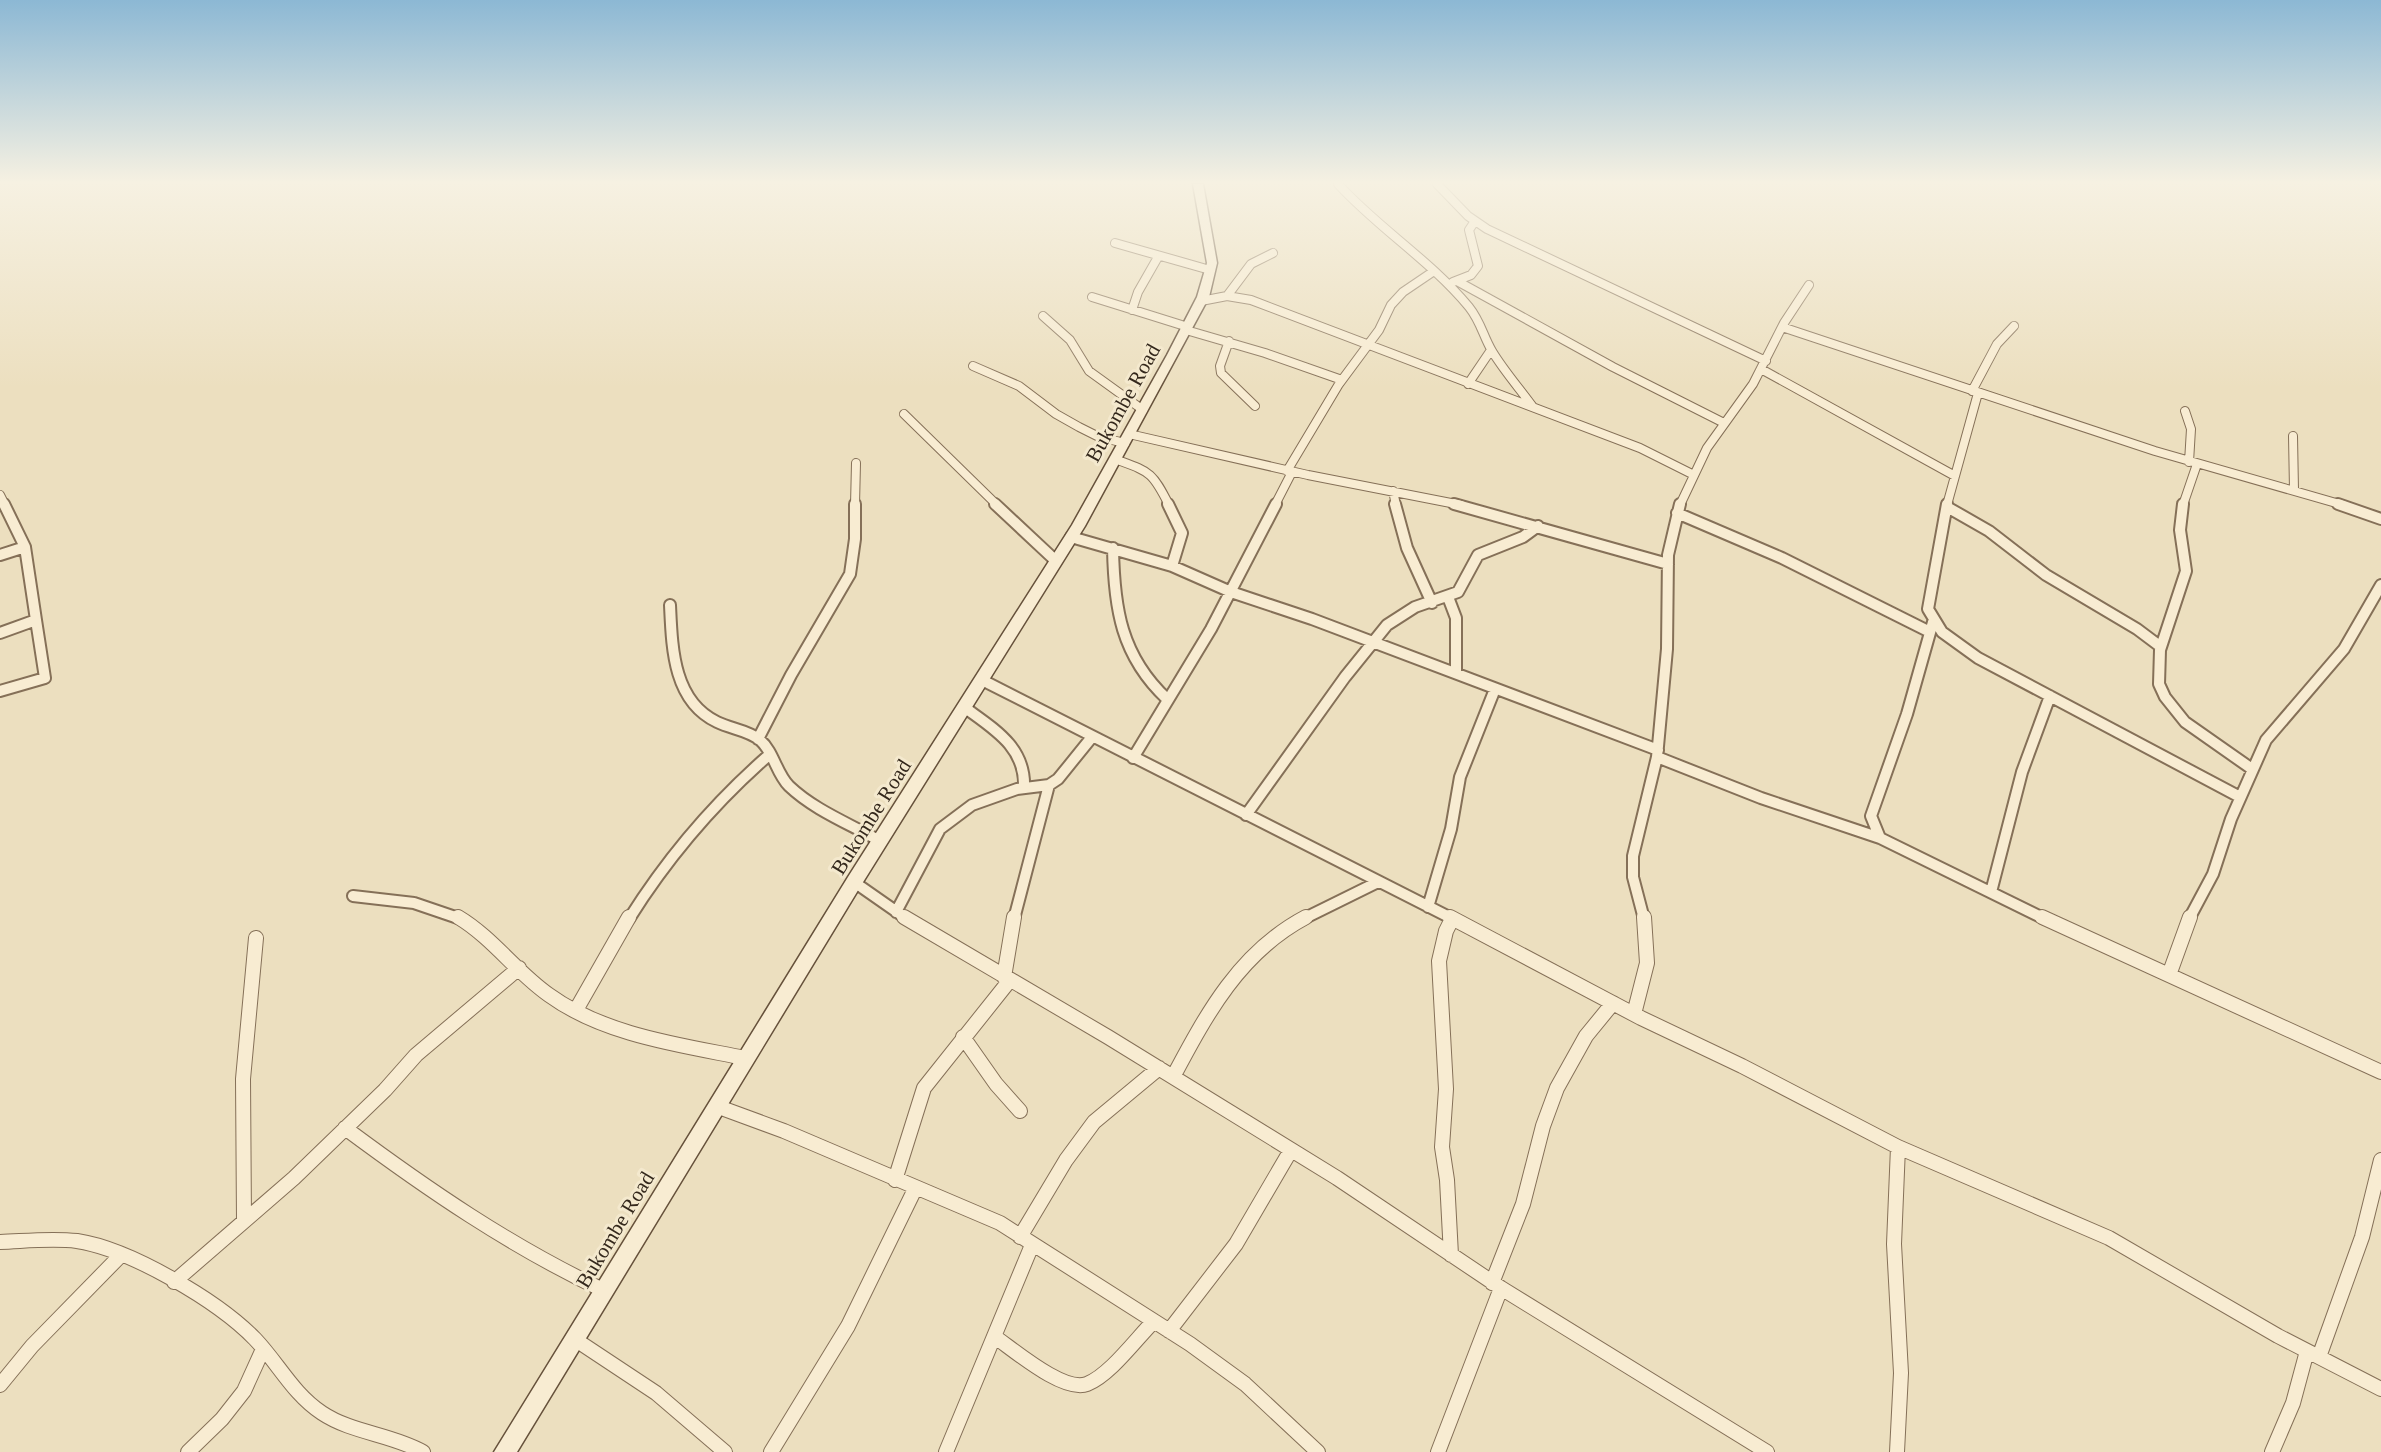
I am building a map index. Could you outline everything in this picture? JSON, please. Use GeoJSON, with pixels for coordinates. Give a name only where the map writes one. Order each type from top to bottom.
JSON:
{"type":"FeatureCollection","features":[{"type":"Feature","properties":{"kind":"main road","name":"Bukombe Road"},"geometry":{"type":"LineString","coordinates":[[505,1452],[745,1058],[1071,537],[1201,301],[1212,263],[1210,252]]}},
{"type":"Feature","properties":{"kind":"street"},"geometry":{"type":"LineString","coordinates":[[1142,252],[1210,270]]}},
{"type":"Feature","properties":{"kind":"street"},"geometry":{"type":"LineString","coordinates":[[1411,252],[1469,307],[1484,329],[1491,350],[1535,410]]}},
{"type":"Feature","properties":{"kind":"street"},"geometry":{"type":"LineString","coordinates":[[1447,284],[1472,275],[1478,266],[1474,252]]}},
{"type":"Feature","properties":{"kind":"street"},"geometry":{"type":"LineString","coordinates":[[1535,252],[1764,365],[1954,477]]}},
{"type":"Feature","properties":{"kind":"street"},"geometry":{"type":"LineString","coordinates":[[1227,296],[1247,269],[1258,259],[1273,253]]}},
{"type":"Feature","properties":{"kind":"street"},"geometry":{"type":"LineString","coordinates":[[1132,310],[1138,292],[1158,257]]}},
{"type":"Feature","properties":{"kind":"street"},"geometry":{"type":"LineString","coordinates":[[1133,758],[1231,592],[1290,471],[1342,380],[1370,344],[1391,305],[1403,292],[1434,271]]}},
{"type":"Feature","properties":{"kind":"street"},"geometry":{"type":"LineString","coordinates":[[1457,281],[1613,367],[1724,423]]}},
{"type":"Feature","properties":{"kind":"street"},"geometry":{"type":"LineString","coordinates":[[1634,1014],[1647,963],[1643,909],[1633,877],[1633,856],[1658,754],[1666,649],[1668,564],[1677,513],[1692,474],[1764,365],[1782,327],[1809,285]]}},
{"type":"Feature","properties":{"kind":"street"},"geometry":{"type":"LineString","coordinates":[[1201,301],[1227,296],[1251,300],[1370,344],[1535,410],[1640,448],[1692,474]]}},
{"type":"Feature","properties":{"kind":"street"},"geometry":{"type":"LineString","coordinates":[[1092,297],[1342,380]]}},
{"type":"Feature","properties":{"kind":"street"},"geometry":{"type":"LineString","coordinates":[[1043,316],[1070,340],[1089,371],[1143,410]]}},
{"type":"Feature","properties":{"kind":"street"},"geometry":{"type":"LineString","coordinates":[[1880,838],[1871,816],[1907,714],[1931,627],[1930,594],[1943,519],[1975,392],[1997,344],[2014,326]]}},
{"type":"Feature","properties":{"kind":"street"},"geometry":{"type":"LineString","coordinates":[[1782,327],[2193,463],[2294,490],[2381,519]]}},
{"type":"Feature","properties":{"kind":"street"},"geometry":{"type":"LineString","coordinates":[[1229,341],[1220,366],[1221,374],[1255,406]]}},
{"type":"Feature","properties":{"kind":"street"},"geometry":{"type":"LineString","coordinates":[[1468,384],[1491,350]]}},
{"type":"Feature","properties":{"kind":"street"},"geometry":{"type":"LineString","coordinates":[[973,366],[1019,386],[1056,414],[1099,436],[1127,438],[1474,508],[1668,564]]}},
{"type":"Feature","properties":{"kind":"street"},"geometry":{"type":"LineString","coordinates":[[2185,411],[2191,429],[2193,463],[2180,530],[2186,552],[2186,574],[2157,662],[2158,682],[2165,699],[2212,744],[2252,769]]}},
{"type":"Feature","properties":{"kind":"street"},"geometry":{"type":"LineString","coordinates":[[904,414],[941,453],[1056,561]]}},
{"type":"Feature","properties":{"kind":"street"},"geometry":{"type":"LineString","coordinates":[[2293,436],[2294,490]]}},
{"type":"Feature","properties":{"kind":"street"},"geometry":{"type":"LineString","coordinates":[[1116,459],[1146,470],[1162,489],[1182,532],[1172,566]]}},
{"type":"Feature","properties":{"kind":"street"},"geometry":{"type":"LineString","coordinates":[[758,739],[791,675],[850,574],[855,539],[856,463]]}},
{"type":"Feature","properties":{"kind":"street"},"geometry":{"type":"LineString","coordinates":[[1393,491],[1402,534],[1418,578],[1432,603]]}},
{"type":"Feature","properties":{"kind":"street"},"geometry":{"type":"LineString","coordinates":[[0,495],[25,547],[45,678],[0,691]]}},
{"type":"Feature","properties":{"kind":"street"},"geometry":{"type":"LineString","coordinates":[[1947,507],[1989,531],[2046,575],[2137,629],[2161,647]]}},
{"type":"Feature","properties":{"kind":"street"},"geometry":{"type":"LineString","coordinates":[[1677,513],[1782,558],[1931,627],[1978,658],[2240,797]]}},
{"type":"Feature","properties":{"kind":"street"},"geometry":{"type":"LineString","coordinates":[[1246,815],[1372,642],[1396,618],[1415,608],[1458,592],[1478,555],[1523,537],[1538,526]]}},
{"type":"Feature","properties":{"kind":"street"},"geometry":{"type":"LineString","coordinates":[[1071,537],[1172,566],[1231,592],[1456,673],[1761,798],[1880,838],[2074,933],[2381,1072]]}},
{"type":"Feature","properties":{"kind":"street"},"geometry":{"type":"LineString","coordinates":[[0,555],[25,547]]}},
{"type":"Feature","properties":{"kind":"street"},"geometry":{"type":"LineString","coordinates":[[1113,548],[1113,593],[1129,647],[1138,670],[1151,686],[1167,699]]}},
{"type":"Feature","properties":{"kind":"street"},"geometry":{"type":"LineString","coordinates":[[2169,975],[2185,927],[2212,874],[2240,797],[2266,740],[2344,650],[2381,585]]}},
{"type":"Feature","properties":{"kind":"street"},"geometry":{"type":"LineString","coordinates":[[1448,597],[1456,618],[1456,673]]}},
{"type":"Feature","properties":{"kind":"street"},"geometry":{"type":"LineString","coordinates":[[669,605],[673,652],[681,687],[703,715],[723,725],[750,732],[758,739],[789,786],[880,841]]}},
{"type":"Feature","properties":{"kind":"street"},"geometry":{"type":"LineString","coordinates":[[0,633],[36,620]]}},
{"type":"Feature","properties":{"kind":"street"},"geometry":{"type":"LineString","coordinates":[[982,680],[1898,1147],[2109,1238],[2313,1354],[2381,1389]]}},
{"type":"Feature","properties":{"kind":"street"},"geometry":{"type":"LineString","coordinates":[[1428,907],[1451,829],[1460,777],[1495,689]]}},
{"type":"Feature","properties":{"kind":"street"},"geometry":{"type":"LineString","coordinates":[[1991,891],[2022,772],[2050,696]]}},
{"type":"Feature","properties":{"kind":"street"},"geometry":{"type":"LineString","coordinates":[[964,707],[1012,745],[1022,756],[1027,772],[1024,788]]}},
{"type":"Feature","properties":{"kind":"street"},"geometry":{"type":"LineString","coordinates":[[896,912],[940,829],[972,805],[997,795],[1049,785],[1062,774],[1092,737]]}},
{"type":"Feature","properties":{"kind":"street"},"geometry":{"type":"LineString","coordinates":[[576,1010],[623,925],[675,854],[743,776],[769,755]]}},
{"type":"Feature","properties":{"kind":"street"},"geometry":{"type":"LineString","coordinates":[[895,1180],[924,1088],[1007,978],[1014,918],[1049,785]]}},
{"type":"Feature","properties":{"kind":"street"},"geometry":{"type":"LineString","coordinates":[[854,882],[896,912],[1159,1068],[1291,1150],[1497,1286],[1767,1452]]}},
{"type":"Feature","properties":{"kind":"street"},"geometry":{"type":"LineString","coordinates":[[1173,1077],[1212,1007],[1242,966],[1285,929],[1377,882]]}},
{"type":"Feature","properties":{"kind":"street"},"geometry":{"type":"LineString","coordinates":[[353,896],[413,902],[447,912],[471,925],[546,994],[576,1010],[610,1023],[690,1047],[745,1058]]}},
{"type":"Feature","properties":{"kind":"street"},"geometry":{"type":"LineString","coordinates":[[1450,1255],[1447,1180],[1442,1147],[1446,1089],[1443,997],[1439,961],[1446,932],[1452,919]]}},
{"type":"Feature","properties":{"kind":"street"},"geometry":{"type":"LineString","coordinates":[[244,1221],[241,1162],[242,1072],[256,938]]}},
{"type":"Feature","properties":{"kind":"street"},"geometry":{"type":"LineString","coordinates":[[174,1282],[294,1178],[416,1055],[519,968]]}},
{"type":"Feature","properties":{"kind":"street"},"geometry":{"type":"LineString","coordinates":[[1438,1452],[1497,1286],[1527,1192],[1537,1146],[1558,1084],[1578,1044],[1613,1003]]}},
{"type":"Feature","properties":{"kind":"street"},"geometry":{"type":"LineString","coordinates":[[963,1037],[996,1084],[1020,1111]]}},
{"type":"Feature","properties":{"kind":"street"},"geometry":{"type":"LineString","coordinates":[[946,1452],[996,1337],[1026,1241],[1066,1160],[1094,1122],[1159,1068]]}},
{"type":"Feature","properties":{"kind":"street"},"geometry":{"type":"LineString","coordinates":[[716,1106],[784,1131],[915,1189],[1000,1223],[1154,1321],[1245,1384],[1318,1452]]}},
{"type":"Feature","properties":{"kind":"street"},"geometry":{"type":"LineString","coordinates":[[345,1128],[404,1174],[468,1219],[564,1272],[603,1290]]}},
{"type":"Feature","properties":{"kind":"street"},"geometry":{"type":"LineString","coordinates":[[1897,1452],[1901,1373],[1894,1256],[1898,1147]]}},
{"type":"Feature","properties":{"kind":"street"},"geometry":{"type":"LineString","coordinates":[[1169,1331],[1193,1303],[1262,1205],[1291,1150]]}},
{"type":"Feature","properties":{"kind":"street"},"geometry":{"type":"LineString","coordinates":[[2272,1452],[2284,1430],[2298,1389],[2362,1237],[2381,1160]]}},
{"type":"Feature","properties":{"kind":"street"},"geometry":{"type":"LineString","coordinates":[[771,1452],[848,1326],[915,1189]]}},
{"type":"Feature","properties":{"kind":"street"},"geometry":{"type":"LineString","coordinates":[[0,1242],[47,1240],[85,1243],[121,1254],[213,1306],[254,1338],[300,1393],[321,1412],[342,1424],[408,1442],[423,1452]]}},
{"type":"Feature","properties":{"kind":"street"},"geometry":{"type":"LineString","coordinates":[[0,1385],[32,1346],[121,1254]]}},
{"type":"Feature","properties":{"kind":"street"},"geometry":{"type":"LineString","coordinates":[[996,1337],[1044,1371],[1073,1385],[1085,1385],[1100,1375],[1154,1321]]}},
{"type":"Feature","properties":{"kind":"street"},"geometry":{"type":"LineString","coordinates":[[573,1338],[656,1393],[725,1452]]}},
{"type":"Feature","properties":{"kind":"street"},"geometry":{"type":"LineString","coordinates":[[189,1452],[222,1419],[244,1391],[263,1349]]}}]}
